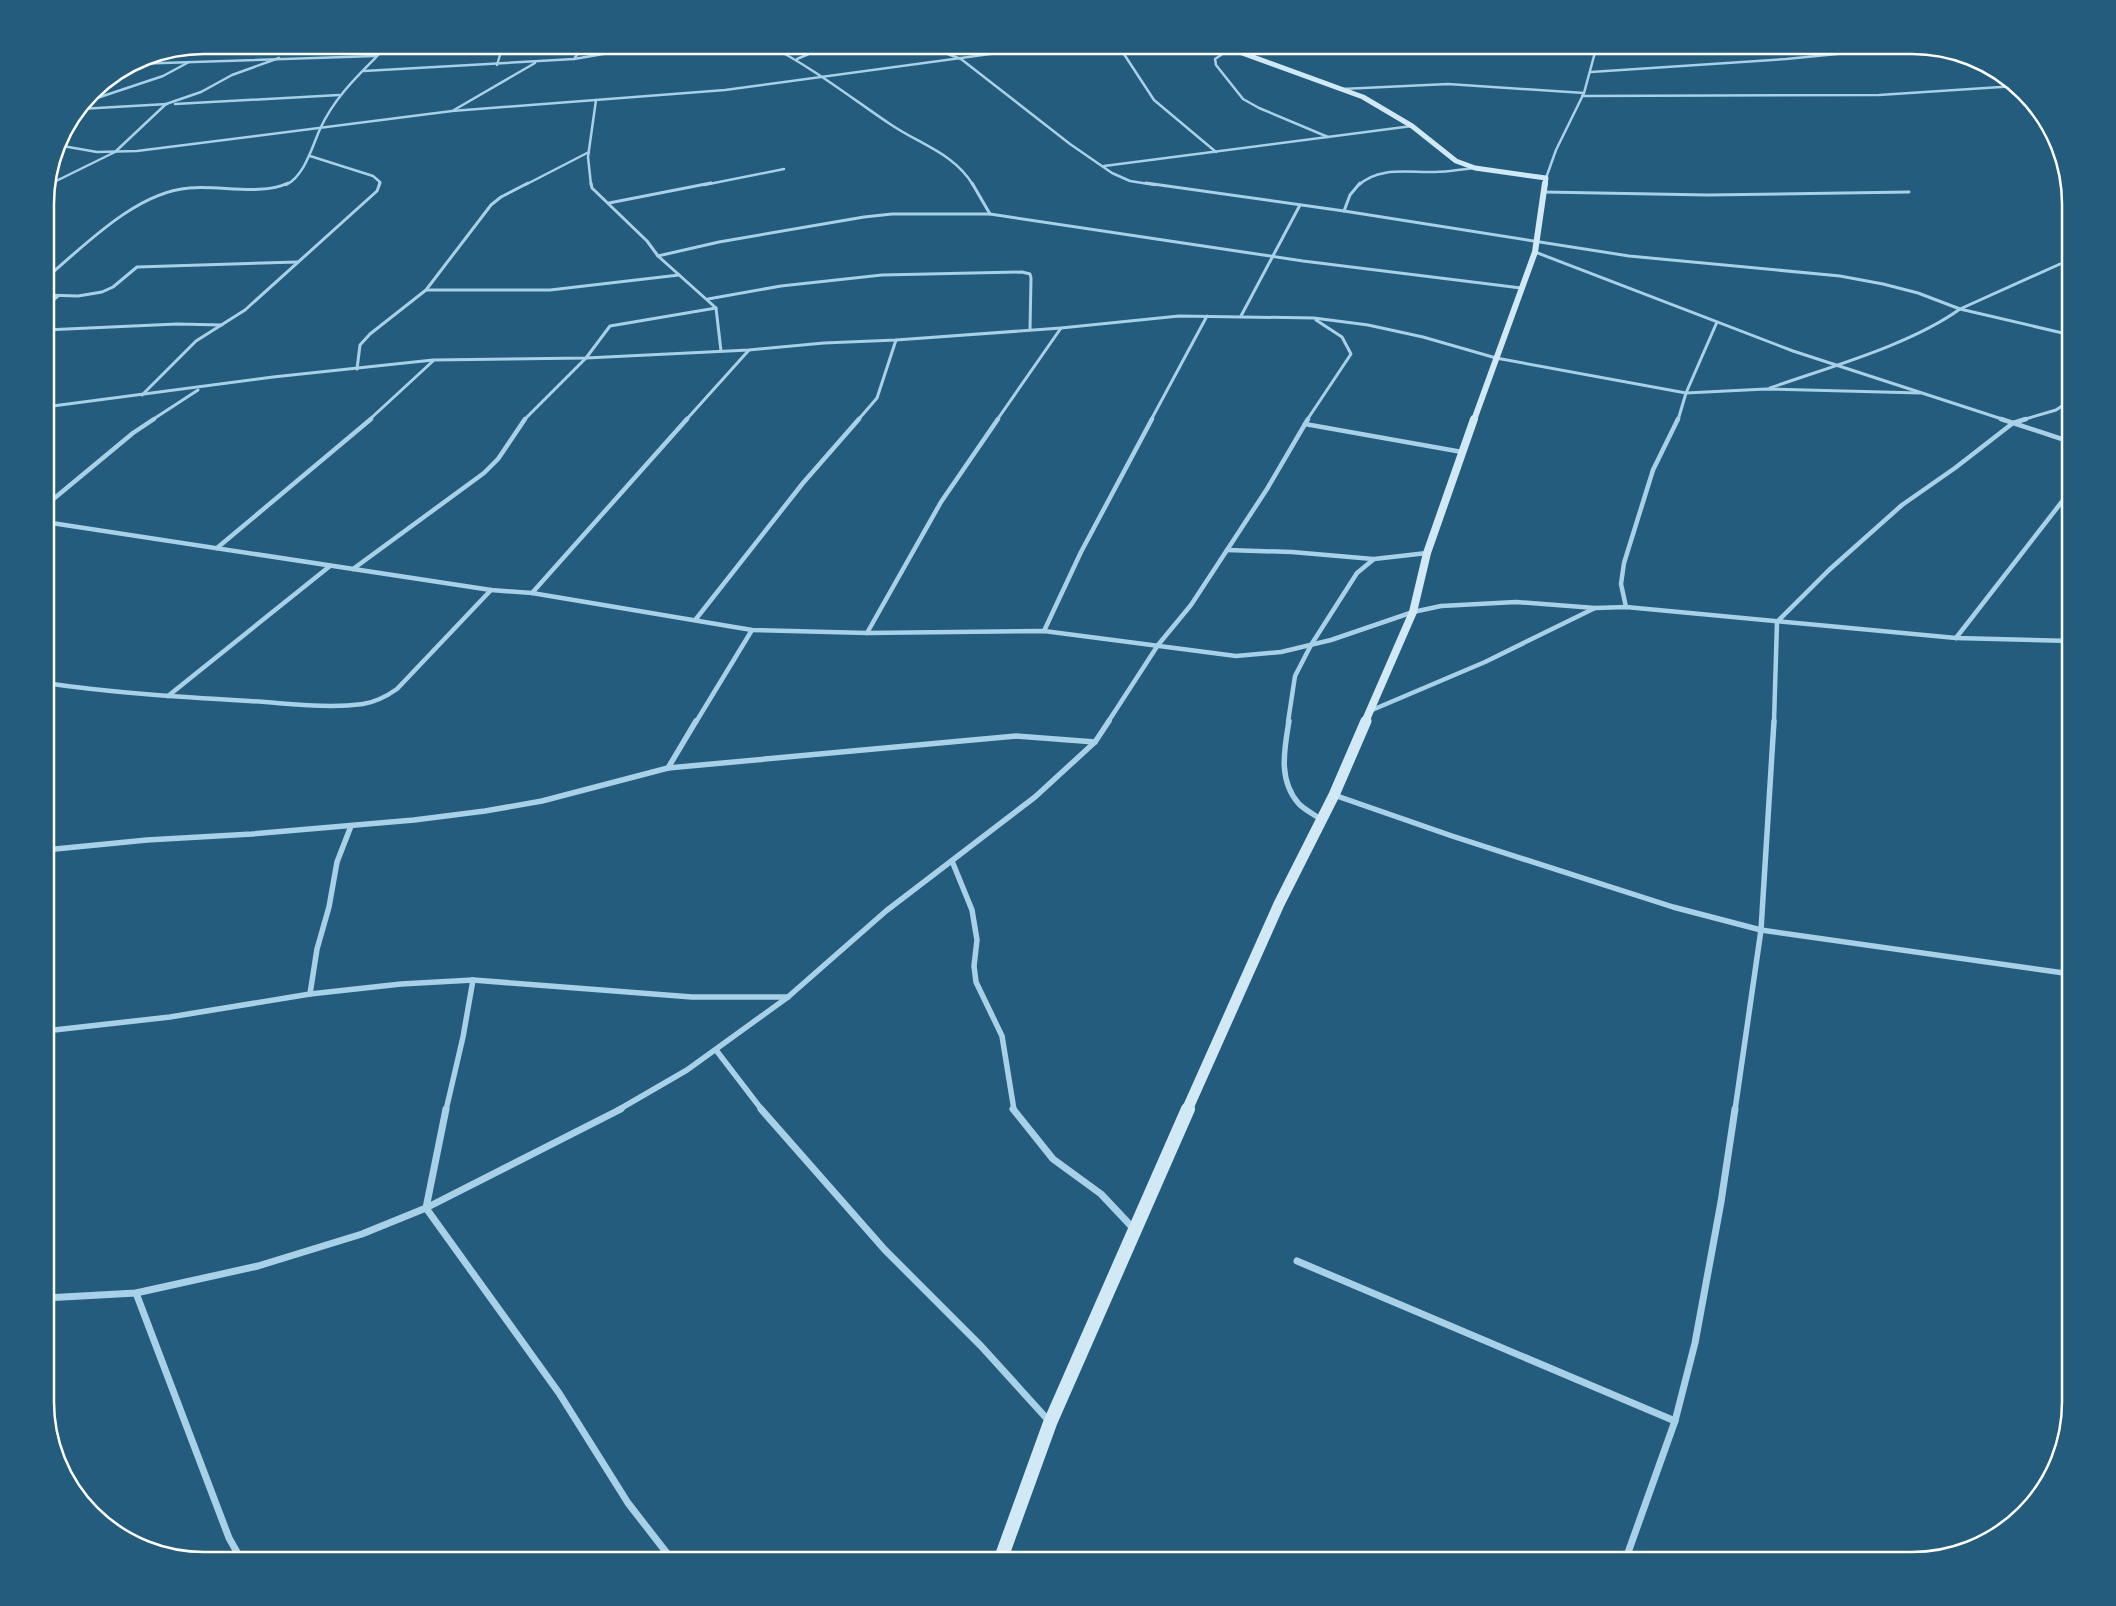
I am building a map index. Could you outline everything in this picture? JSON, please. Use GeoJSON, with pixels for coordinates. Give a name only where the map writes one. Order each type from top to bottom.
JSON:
{"type":"FeatureCollection","features":[{"type":"Feature","properties":{"kind":"street"},"geometry":{"type":"LineString","coordinates":[[54,272],[101,233],[150,200],[167,191],[192,188],[242,189],[283,186],[291,182],[310,156],[320,129],[340,95],[364,71],[377,54]]}},
{"type":"Feature","properties":{"kind":"street"},"geometry":{"type":"LineString","coordinates":[[497,65],[500,54]]}},
{"type":"Feature","properties":{"kind":"street"},"geometry":{"type":"LineString","coordinates":[[574,59],[578,54]]}},
{"type":"Feature","properties":{"kind":"street"},"geometry":{"type":"LineString","coordinates":[[364,71],[497,65],[574,59],[603,54]]}},
{"type":"Feature","properties":{"kind":"street"},"geometry":{"type":"LineString","coordinates":[[786,54],[827,78],[892,125],[956,164],[967,175],[990,214]]}},
{"type":"Feature","properties":{"kind":"street"},"geometry":{"type":"LineString","coordinates":[[796,59],[808,54]]}},
{"type":"Feature","properties":{"kind":"street"},"geometry":{"type":"LineString","coordinates":[[948,54],[961,59],[1070,144],[1112,173],[1130,181],[1344,211],[1535,247],[1840,276],[1883,284],[1918,293],[1960,309],[2062,333]]}},
{"type":"Feature","properties":{"kind":"street"},"geometry":{"type":"LineString","coordinates":[[65,146],[97,152],[137,151],[452,111],[725,90],[827,78],[995,54]]}},
{"type":"Feature","properties":{"kind":"street"},"geometry":{"type":"LineString","coordinates":[[1124,54],[1154,100],[1216,152]]}},
{"type":"Feature","properties":{"kind":"street"},"geometry":{"type":"LineString","coordinates":[[1222,54],[1215,59],[1216,65],[1244,99],[1259,108],[1329,137]]}},
{"type":"Feature","properties":{"kind":"street"},"geometry":{"type":"LineString","coordinates":[[1244,54],[1363,97],[1412,126],[1456,162],[1475,168],[1546,178]]}},
{"type":"Feature","properties":{"kind":"street"},"geometry":{"type":"LineString","coordinates":[[1003,1552],[1050,1423],[1134,1229],[1279,904],[1334,795],[1413,612],[1428,553],[1535,247],[1546,178],[1556,150],[1584,92],[1595,54]]}},
{"type":"Feature","properties":{"kind":"street"},"geometry":{"type":"LineString","coordinates":[[1591,72],[1835,54]]}},
{"type":"Feature","properties":{"kind":"street"},"geometry":{"type":"LineString","coordinates":[[152,63],[375,56]]}},
{"type":"Feature","properties":{"kind":"street"},"geometry":{"type":"LineString","coordinates":[[56,181],[115,152],[166,104],[201,92],[232,75],[279,58]]}},
{"type":"Feature","properties":{"kind":"street"},"geometry":{"type":"LineString","coordinates":[[99,97],[163,76],[191,61]]}},
{"type":"Feature","properties":{"kind":"street"},"geometry":{"type":"LineString","coordinates":[[452,111],[538,62]]}},
{"type":"Feature","properties":{"kind":"street"},"geometry":{"type":"LineString","coordinates":[[1342,89],[1448,84],[1584,92]]}},
{"type":"Feature","properties":{"kind":"street"},"geometry":{"type":"LineString","coordinates":[[1363,97],[1373,87]]}},
{"type":"Feature","properties":{"kind":"street"},"geometry":{"type":"LineString","coordinates":[[1582,96],[1636,98],[1879,95],[2006,87]]}},
{"type":"Feature","properties":{"kind":"street"},"geometry":{"type":"LineString","coordinates":[[88,109],[340,95]]}},
{"type":"Feature","properties":{"kind":"street"},"geometry":{"type":"LineString","coordinates":[[596,100],[589,152],[588,178],[592,188],[647,241],[658,256],[716,308],[721,351]]}},
{"type":"Feature","properties":{"kind":"street"},"geometry":{"type":"LineString","coordinates":[[1104,166],[1412,126]]}},
{"type":"Feature","properties":{"kind":"street"},"geometry":{"type":"LineString","coordinates":[[357,369],[360,345],[370,334],[426,290],[491,205],[501,197],[589,152]]}},
{"type":"Feature","properties":{"kind":"street"},"geometry":{"type":"LineString","coordinates":[[142,395],[196,341],[245,310],[377,191],[380,182],[374,176],[310,156]]}},
{"type":"Feature","properties":{"kind":"street"},"geometry":{"type":"LineString","coordinates":[[1344,211],[1352,190],[1360,183],[1375,176],[1407,170],[1437,172],[1475,168]]}},
{"type":"Feature","properties":{"kind":"street"},"geometry":{"type":"LineString","coordinates":[[609,203],[784,170]]}},
{"type":"Feature","properties":{"kind":"street"},"geometry":{"type":"LineString","coordinates":[[1544,192],[1708,195],[1909,192]]}},
{"type":"Feature","properties":{"kind":"street"},"geometry":{"type":"LineString","coordinates":[[1241,316],[1300,205]]}},
{"type":"Feature","properties":{"kind":"street"},"geometry":{"type":"LineString","coordinates":[[658,256],[719,242],[864,217],[892,214],[990,214],[1274,256],[1521,288]]}},
{"type":"Feature","properties":{"kind":"street"},"geometry":{"type":"LineString","coordinates":[[1535,247],[1793,352],[2062,439]]}},
{"type":"Feature","properties":{"kind":"street"},"geometry":{"type":"LineString","coordinates":[[54,296],[104,291],[111,288],[128,271],[136,267],[298,262]]}},
{"type":"Feature","properties":{"kind":"street"},"geometry":{"type":"LineString","coordinates":[[1766,389],[1889,346],[1946,320],[1960,309],[2060,264]]}},
{"type":"Feature","properties":{"kind":"street"},"geometry":{"type":"LineString","coordinates":[[708,299],[790,285],[882,275],[1022,272],[1030,274],[1031,278],[1030,330]]}},
{"type":"Feature","properties":{"kind":"street"},"geometry":{"type":"LineString","coordinates":[[426,290],[550,290],[679,275]]}},
{"type":"Feature","properties":{"kind":"street"},"geometry":{"type":"LineString","coordinates":[[54,299],[58,296]]}},
{"type":"Feature","properties":{"kind":"street"},"geometry":{"type":"LineString","coordinates":[[353,569],[484,473],[498,459],[527,416],[586,358],[610,326],[716,308]]}},
{"type":"Feature","properties":{"kind":"street"},"geometry":{"type":"LineString","coordinates":[[1044,632],[1081,552],[1207,316]]}},
{"type":"Feature","properties":{"kind":"street"},"geometry":{"type":"LineString","coordinates":[[54,406],[433,360],[586,358],[750,350],[824,342],[896,340],[1061,328],[1140,319],[1207,316],[1314,318],[1368,325],[1424,337],[1496,358],[1686,393],[1766,389],[1920,393]]}},
{"type":"Feature","properties":{"kind":"street"},"geometry":{"type":"LineString","coordinates":[[54,1298],[136,1293],[258,1266],[362,1234],[426,1208],[620,1109],[687,1070],[788,997],[855,936],[1035,797],[1095,742],[1158,646],[1191,605],[1267,489],[1305,424],[1351,354],[1349,343],[1337,332],[1314,318]]}},
{"type":"Feature","properties":{"kind":"street"},"geometry":{"type":"LineString","coordinates":[[1626,607],[1621,584],[1632,534],[1653,470],[1676,426],[1686,393],[1717,322]]}},
{"type":"Feature","properties":{"kind":"street"},"geometry":{"type":"LineString","coordinates":[[54,330],[177,324],[222,325]]}},
{"type":"Feature","properties":{"kind":"street"},"geometry":{"type":"LineString","coordinates":[[867,633],[941,502],[1061,328]]}},
{"type":"Feature","properties":{"kind":"street"},"geometry":{"type":"LineString","coordinates":[[696,619],[803,483],[877,398],[896,340]]}},
{"type":"Feature","properties":{"kind":"street"},"geometry":{"type":"LineString","coordinates":[[532,592],[750,350]]}},
{"type":"Feature","properties":{"kind":"street"},"geometry":{"type":"LineString","coordinates":[[216,548],[384,408],[433,360]]}},
{"type":"Feature","properties":{"kind":"street"},"geometry":{"type":"LineString","coordinates":[[54,499],[133,433],[201,388]]}},
{"type":"Feature","properties":{"kind":"street"},"geometry":{"type":"LineString","coordinates":[[1628,1552],[1675,1421],[1695,1343],[1720,1202],[1761,930],[1775,700],[1777,622],[1829,570],[1902,505],[2014,423],[2056,410],[2062,406]]}},
{"type":"Feature","properties":{"kind":"street"},"geometry":{"type":"LineString","coordinates":[[1305,424],[1462,452]]}},
{"type":"Feature","properties":{"kind":"street"},"geometry":{"type":"LineString","coordinates":[[1956,638],[2062,502]]}},
{"type":"Feature","properties":{"kind":"street"},"geometry":{"type":"LineString","coordinates":[[54,523],[491,590],[532,592],[752,630],[867,633],[1044,632],[1236,656],[1281,652],[1311,645],[1413,612],[1441,606],[1516,602],[1595,608],[1626,607],[1956,638],[2062,641]]}},
{"type":"Feature","properties":{"kind":"street"},"geometry":{"type":"LineString","coordinates":[[1227,550],[1292,552],[1374,559],[1428,553]]}},
{"type":"Feature","properties":{"kind":"street"},"geometry":{"type":"LineString","coordinates":[[1322,820],[1300,805],[1287,785],[1282,761],[1295,676],[1311,645],[1357,572],[1374,559]]}},
{"type":"Feature","properties":{"kind":"street"},"geometry":{"type":"LineString","coordinates":[[168,696],[330,566]]}},
{"type":"Feature","properties":{"kind":"street"},"geometry":{"type":"LineString","coordinates":[[54,684],[81,689],[168,696],[328,705],[364,704],[381,700],[397,689],[491,590]]}},
{"type":"Feature","properties":{"kind":"street"},"geometry":{"type":"LineString","coordinates":[[1372,710],[1468,671],[1595,608]]}},
{"type":"Feature","properties":{"kind":"street"},"geometry":{"type":"LineString","coordinates":[[668,768],[752,630]]}},
{"type":"Feature","properties":{"kind":"street"},"geometry":{"type":"LineString","coordinates":[[54,849],[147,840],[351,826],[476,812],[533,803],[668,768],[979,738],[1016,736],[1095,742]]}},
{"type":"Feature","properties":{"kind":"street"},"geometry":{"type":"LineString","coordinates":[[1334,795],[1460,839],[1673,907],[1761,930],[2062,973]]}},
{"type":"Feature","properties":{"kind":"street"},"geometry":{"type":"LineString","coordinates":[[310,994],[317,949],[329,907],[337,862],[351,826]]}},
{"type":"Feature","properties":{"kind":"street"},"geometry":{"type":"LineString","coordinates":[[952,861],[972,910],[977,940],[974,966],[976,982],[1002,1036],[1013,1110],[1053,1159],[1101,1194],[1134,1229]]}},
{"type":"Feature","properties":{"kind":"street"},"geometry":{"type":"LineString","coordinates":[[54,1030],[170,1017],[310,994],[401,984],[473,980],[692,997],[788,997]]}},
{"type":"Feature","properties":{"kind":"street"},"geometry":{"type":"LineString","coordinates":[[473,980],[465,1033],[431,1174],[426,1208],[559,1393],[628,1503],[666,1552]]}},
{"type":"Feature","properties":{"kind":"street"},"geometry":{"type":"LineString","coordinates":[[716,1050],[752,1099],[885,1250],[981,1346],[1050,1423]]}},
{"type":"Feature","properties":{"kind":"street"},"geometry":{"type":"LineString","coordinates":[[1297,1261],[1675,1421]]}},
{"type":"Feature","properties":{"kind":"street"},"geometry":{"type":"LineString","coordinates":[[136,1293],[229,1538],[237,1552]]}}]}
